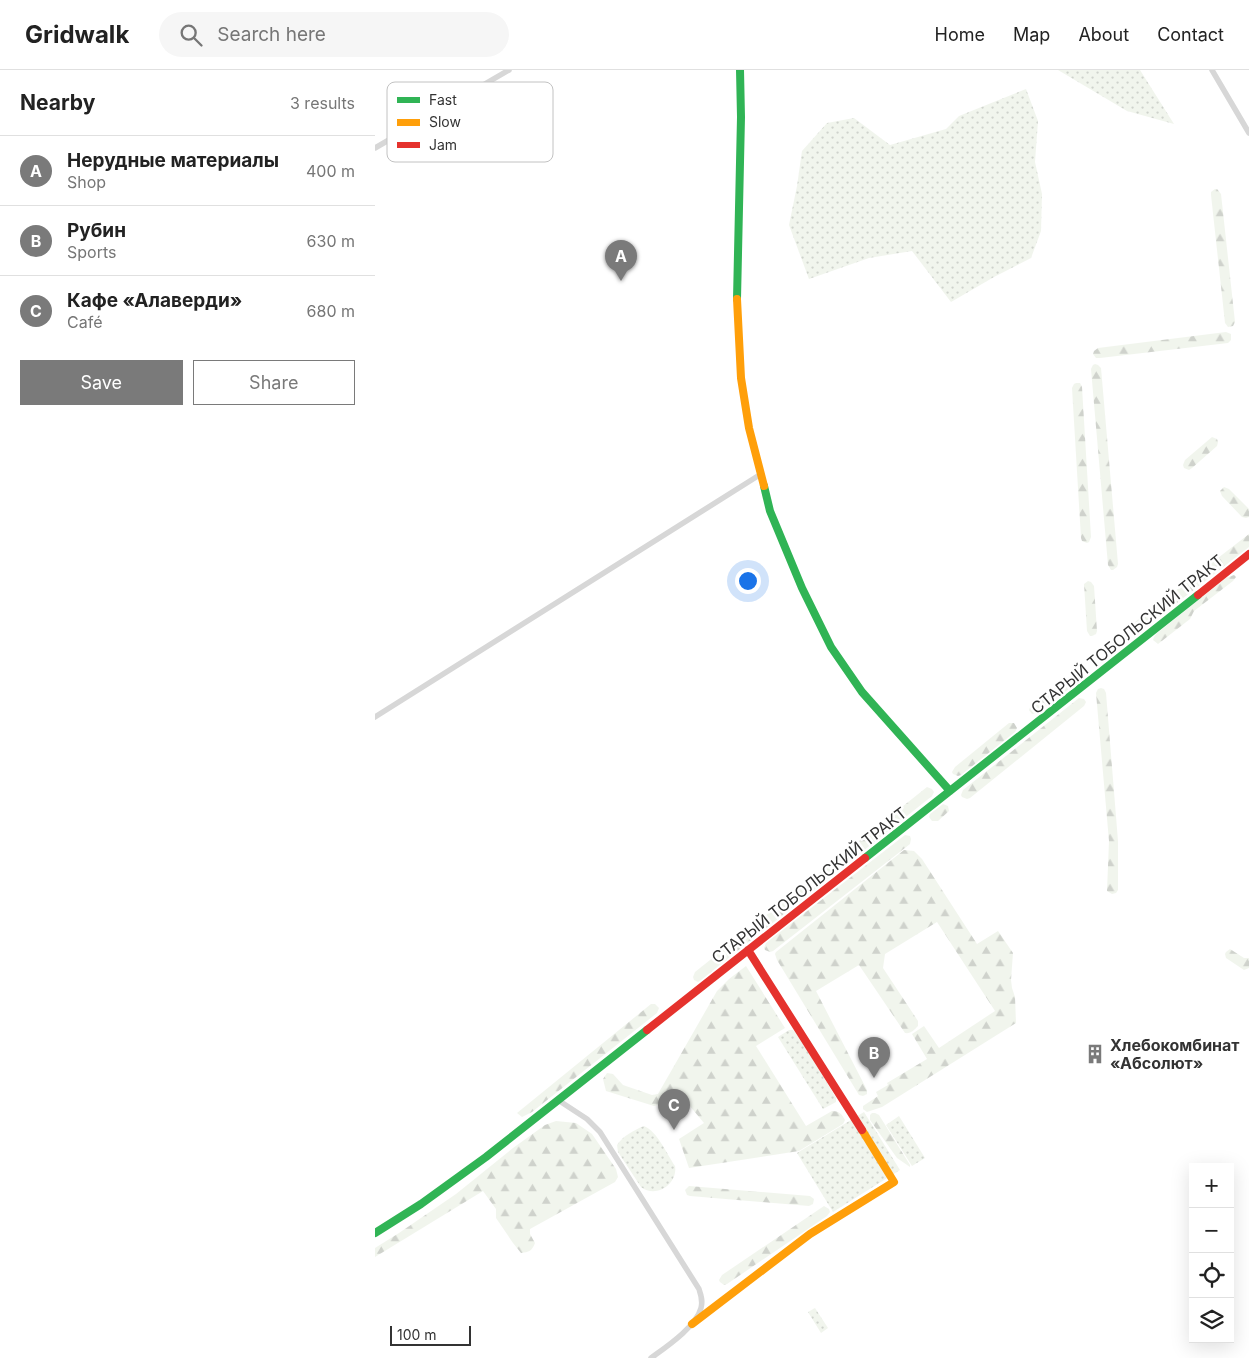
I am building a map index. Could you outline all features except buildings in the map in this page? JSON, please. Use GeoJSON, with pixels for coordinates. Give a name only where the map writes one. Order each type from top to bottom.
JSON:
{"type":"FeatureCollection","features":[{"type":"Feature","properties":{"kind":"street"},"geometry":{"type":"LineString","coordinates":[[488,82],[509,70]]}},
{"type":"Feature","properties":{"kind":"street"},"geometry":{"type":"LineString","coordinates":[[740,70],[741,117],[737,293],[741,378],[749,428],[770,512],[802,588],[831,647],[862,692],[950,791]]}},
{"type":"Feature","properties":{"kind":"street"},"geometry":{"type":"LineString","coordinates":[[1214,71],[1249,133]]}},
{"type":"Feature","properties":{"kind":"street"},"geometry":{"type":"LineString","coordinates":[[375,148],[387,141]]}},
{"type":"Feature","properties":{"kind":"street"},"geometry":{"type":"LineString","coordinates":[[375,717],[761,474]]}},
{"type":"Feature","properties":{"kind":"street","name":"СТАРЫЙ ТОБОЛЬСКИЙ ТРАКТ"},"geometry":{"type":"LineString","coordinates":[[377,1232],[453,1182],[1107,668],[1249,554]]}},
{"type":"Feature","properties":{"kind":"street"},"geometry":{"type":"LineString","coordinates":[[651,1358],[734,1290],[810,1234],[894,1182],[748,950]]}},
{"type":"Feature","properties":{"kind":"street"},"geometry":{"type":"LineString","coordinates":[[558,1100],[593,1124],[600,1132],[699,1289],[702,1302],[701,1309],[692,1324]]}},
{"type":"Feature","properties":{"kind":"green space"},"geometry":{"type":"Polygon","coordinates":[[[1058,70],[1140,70],[1174,124],[1127,111],[1058,70]]]}},
{"type":"Feature","properties":{"kind":"green space"},"geometry":{"type":"Polygon","coordinates":[[[1026,89],[1038,121],[1035,162],[1042,194],[1041,231],[1031,258],[951,302],[912,251],[869,258],[809,279],[789,225],[802,151],[827,123],[854,118],[890,145],[946,129],[959,116],[1026,89]]]}},
{"type":"Feature","properties":{"kind":"green space"},"geometry":{"type":"Polygon","coordinates":[[[1215,189],[1221,194],[1235,322],[1233,326],[1228,327],[1225,323],[1211,195],[1211,192],[1215,189]]]}},
{"type":"Feature","properties":{"kind":"green space"},"geometry":{"type":"Polygon","coordinates":[[[1226,332],[1231,334],[1231,340],[1228,343],[1100,358],[1096,358],[1093,354],[1098,348],[1226,332]]]}},
{"type":"Feature","properties":{"kind":"green space"},"geometry":{"type":"Polygon","coordinates":[[[1095,364],[1101,368],[1118,564],[1113,570],[1108,565],[1091,369],[1095,364]]]}},
{"type":"Feature","properties":{"kind":"green space"},"geometry":{"type":"Polygon","coordinates":[[[1076,383],[1080,383],[1082,387],[1091,537],[1087,543],[1082,541],[1081,538],[1072,388],[1076,383]]]}},
{"type":"Feature","properties":{"kind":"green space"},"geometry":{"type":"Polygon","coordinates":[[[1212,437],[1217,439],[1217,446],[1189,470],[1184,468],[1185,460],[1212,437]]]}},
{"type":"Feature","properties":{"kind":"green space"},"geometry":{"type":"Polygon","coordinates":[[[1224,487],[1229,489],[1249,509],[1249,517],[1242,517],[1222,496],[1220,491],[1224,487]]]}},
{"type":"Feature","properties":{"kind":"green space"},"geometry":{"type":"Polygon","coordinates":[[[1249,534],[1249,547],[1142,630],[1139,632],[1134,630],[1135,622],[1249,534]]]}},
{"type":"Feature","properties":{"kind":"green space"},"geometry":{"type":"Polygon","coordinates":[[[1234,575],[1236,577],[1233,581],[1194,611],[1190,619],[1158,644],[1153,640],[1156,634],[1226,578],[1234,575]]]}},
{"type":"Feature","properties":{"kind":"green space"},"geometry":{"type":"Polygon","coordinates":[[[1088,581],[1094,586],[1097,631],[1092,636],[1087,631],[1084,584],[1088,581]]]}},
{"type":"Feature","properties":{"kind":"green space"},"geometry":{"type":"Polygon","coordinates":[[[1069,677],[1074,679],[1073,686],[1037,713],[1032,714],[1029,710],[1031,705],[1069,677]]]}},
{"type":"Feature","properties":{"kind":"green space"},"geometry":{"type":"Polygon","coordinates":[[[1101,688],[1106,693],[1118,841],[1118,890],[1112,894],[1107,891],[1109,841],[1096,693],[1101,688]]]}},
{"type":"Feature","properties":{"kind":"green space"},"geometry":{"type":"Polygon","coordinates":[[[1079,698],[1084,699],[1086,702],[1084,706],[970,798],[962,797],[963,790],[1079,698]]]}},
{"type":"Feature","properties":{"kind":"green space"},"geometry":{"type":"Polygon","coordinates":[[[1009,723],[1014,723],[1017,728],[1015,732],[961,775],[953,774],[952,772],[955,767],[1009,723]]]}},
{"type":"Feature","properties":{"kind":"green space"},"geometry":{"type":"Polygon","coordinates":[[[927,787],[934,792],[932,796],[701,980],[698,982],[694,980],[695,972],[927,787]]]}},
{"type":"Feature","properties":{"kind":"green space"},"geometry":{"type":"Polygon","coordinates":[[[943,804],[948,806],[949,811],[938,821],[932,821],[929,817],[930,814],[943,804]]]}},
{"type":"Feature","properties":{"kind":"green space"},"geometry":{"type":"Polygon","coordinates":[[[905,835],[910,836],[910,844],[773,951],[765,950],[766,943],[905,835]]]}},
{"type":"Feature","properties":{"kind":"green space"},"geometry":{"type":"Polygon","coordinates":[[[904,850],[914,851],[922,859],[977,944],[998,931],[1013,953],[1011,980],[1015,997],[1016,1023],[882,1107],[867,1112],[863,1109],[863,1106],[878,1096],[876,1092],[888,1085],[887,1083],[927,1059],[912,1034],[924,1026],[939,1048],[995,1011],[937,922],[885,954],[883,968],[918,1021],[918,1026],[911,1032],[905,1033],[859,965],[816,991],[867,1090],[867,1094],[859,1095],[775,954],[904,850]]]}},
{"type":"Feature","properties":{"kind":"green space"},"geometry":{"type":"Polygon","coordinates":[[[1230,949],[1244,958],[1249,958],[1249,968],[1244,970],[1226,958],[1225,954],[1230,949]]]}},
{"type":"Feature","properties":{"kind":"green space"},"geometry":{"type":"Polygon","coordinates":[[[746,966],[785,1028],[756,1046],[806,1126],[832,1111],[840,1113],[845,1120],[843,1124],[799,1151],[689,1168],[679,1139],[704,1123],[684,1099],[654,1106],[606,1091],[603,1079],[607,1073],[613,1074],[623,1085],[652,1095],[658,1094],[717,991],[746,966]]]}},
{"type":"Feature","properties":{"kind":"green space"},"geometry":{"type":"Polygon","coordinates":[[[651,1004],[655,1004],[659,1008],[657,1013],[532,1112],[522,1117],[517,1113],[651,1004]]]}},
{"type":"Feature","properties":{"kind":"green space"},"geometry":{"type":"Polygon","coordinates":[[[789,1030],[797,1033],[836,1098],[836,1102],[823,1109],[778,1037],[789,1030]]]}},
{"type":"Feature","properties":{"kind":"green space"},"geometry":{"type":"Polygon","coordinates":[[[864,1112],[900,1170],[833,1212],[797,1153],[864,1112]]]}},
{"type":"Feature","properties":{"kind":"green space"},"geometry":{"type":"Polygon","coordinates":[[[872,1113],[879,1115],[910,1167],[897,1158],[870,1120],[872,1113]]]}},
{"type":"Feature","properties":{"kind":"green space"},"geometry":{"type":"Polygon","coordinates":[[[899,1116],[925,1158],[912,1166],[886,1125],[899,1116]]]}},
{"type":"Feature","properties":{"kind":"green space"},"geometry":{"type":"Polygon","coordinates":[[[556,1121],[576,1123],[592,1134],[616,1169],[618,1177],[615,1182],[530,1229],[530,1234],[535,1243],[530,1251],[521,1253],[513,1243],[496,1218],[496,1209],[483,1191],[375,1257],[375,1248],[456,1194],[545,1125],[556,1121]]]}},
{"type":"Feature","properties":{"kind":"green space"},"geometry":{"type":"Polygon","coordinates":[[[644,1126],[657,1138],[675,1166],[675,1173],[670,1184],[659,1190],[647,1190],[641,1187],[618,1152],[617,1145],[622,1139],[644,1126]]]}},
{"type":"Feature","properties":{"kind":"green space"},"geometry":{"type":"Polygon","coordinates":[[[689,1186],[810,1196],[814,1199],[813,1204],[809,1206],[690,1196],[687,1195],[685,1190],[689,1186]]]}},
{"type":"Feature","properties":{"kind":"green space"},"geometry":{"type":"Polygon","coordinates":[[[824,1206],[830,1212],[827,1216],[727,1284],[724,1285],[720,1282],[719,1280],[722,1275],[824,1206]]]}},
{"type":"Feature","properties":{"kind":"green space"},"geometry":{"type":"Polygon","coordinates":[[[815,1308],[828,1328],[821,1333],[808,1312],[815,1308]]]}},
{"type":"Feature","properties":{"kind":"traffic: fast"},"geometry":{"type":"LineString","coordinates":[[737,299],[741,117],[740,70]]}},
{"type":"Feature","properties":{"kind":"traffic: fast"},"geometry":{"type":"LineString","coordinates":[[764,486],[770,511],[802,588],[831,647],[862,692],[950,791]]}},
{"type":"Feature","properties":{"kind":"traffic: fast"},"geometry":{"type":"LineString","coordinates":[[865,858],[1198,595]]}},
{"type":"Feature","properties":{"kind":"traffic: fast"},"geometry":{"type":"LineString","coordinates":[[375,1233],[421,1204],[486,1157],[647,1030]]}},
{"type":"Feature","properties":{"kind":"traffic: slow"},"geometry":{"type":"LineString","coordinates":[[737,299],[741,378],[749,428],[764,486]]}},
{"type":"Feature","properties":{"kind":"traffic: slow"},"geometry":{"type":"LineString","coordinates":[[692,1324],[810,1234],[894,1182],[862,1130]]}},
{"type":"Feature","properties":{"kind":"traffic: jam"},"geometry":{"type":"LineString","coordinates":[[1198,595],[1249,554]]}},
{"type":"Feature","properties":{"kind":"traffic: jam"},"geometry":{"type":"LineString","coordinates":[[647,1030],[865,858]]}},
{"type":"Feature","properties":{"kind":"traffic: jam"},"geometry":{"type":"LineString","coordinates":[[748,950],[862,1130]]}},
{"type":"Feature","properties":{"kind":"place","name":"Нерудные материалы"},"geometry":{"type":"Point","coordinates":[621,281]}},
{"type":"Feature","properties":{"kind":"place","name":"Хлебокомбинат «Абсолют»"},"geometry":{"type":"Point","coordinates":[1095,1054]}},
{"type":"Feature","properties":{"kind":"place","name":"Рубин"},"geometry":{"type":"Point","coordinates":[874,1078]}},
{"type":"Feature","properties":{"kind":"place","name":"Кафе «Алаверди»"},"geometry":{"type":"Point","coordinates":[674,1130]}}]}
